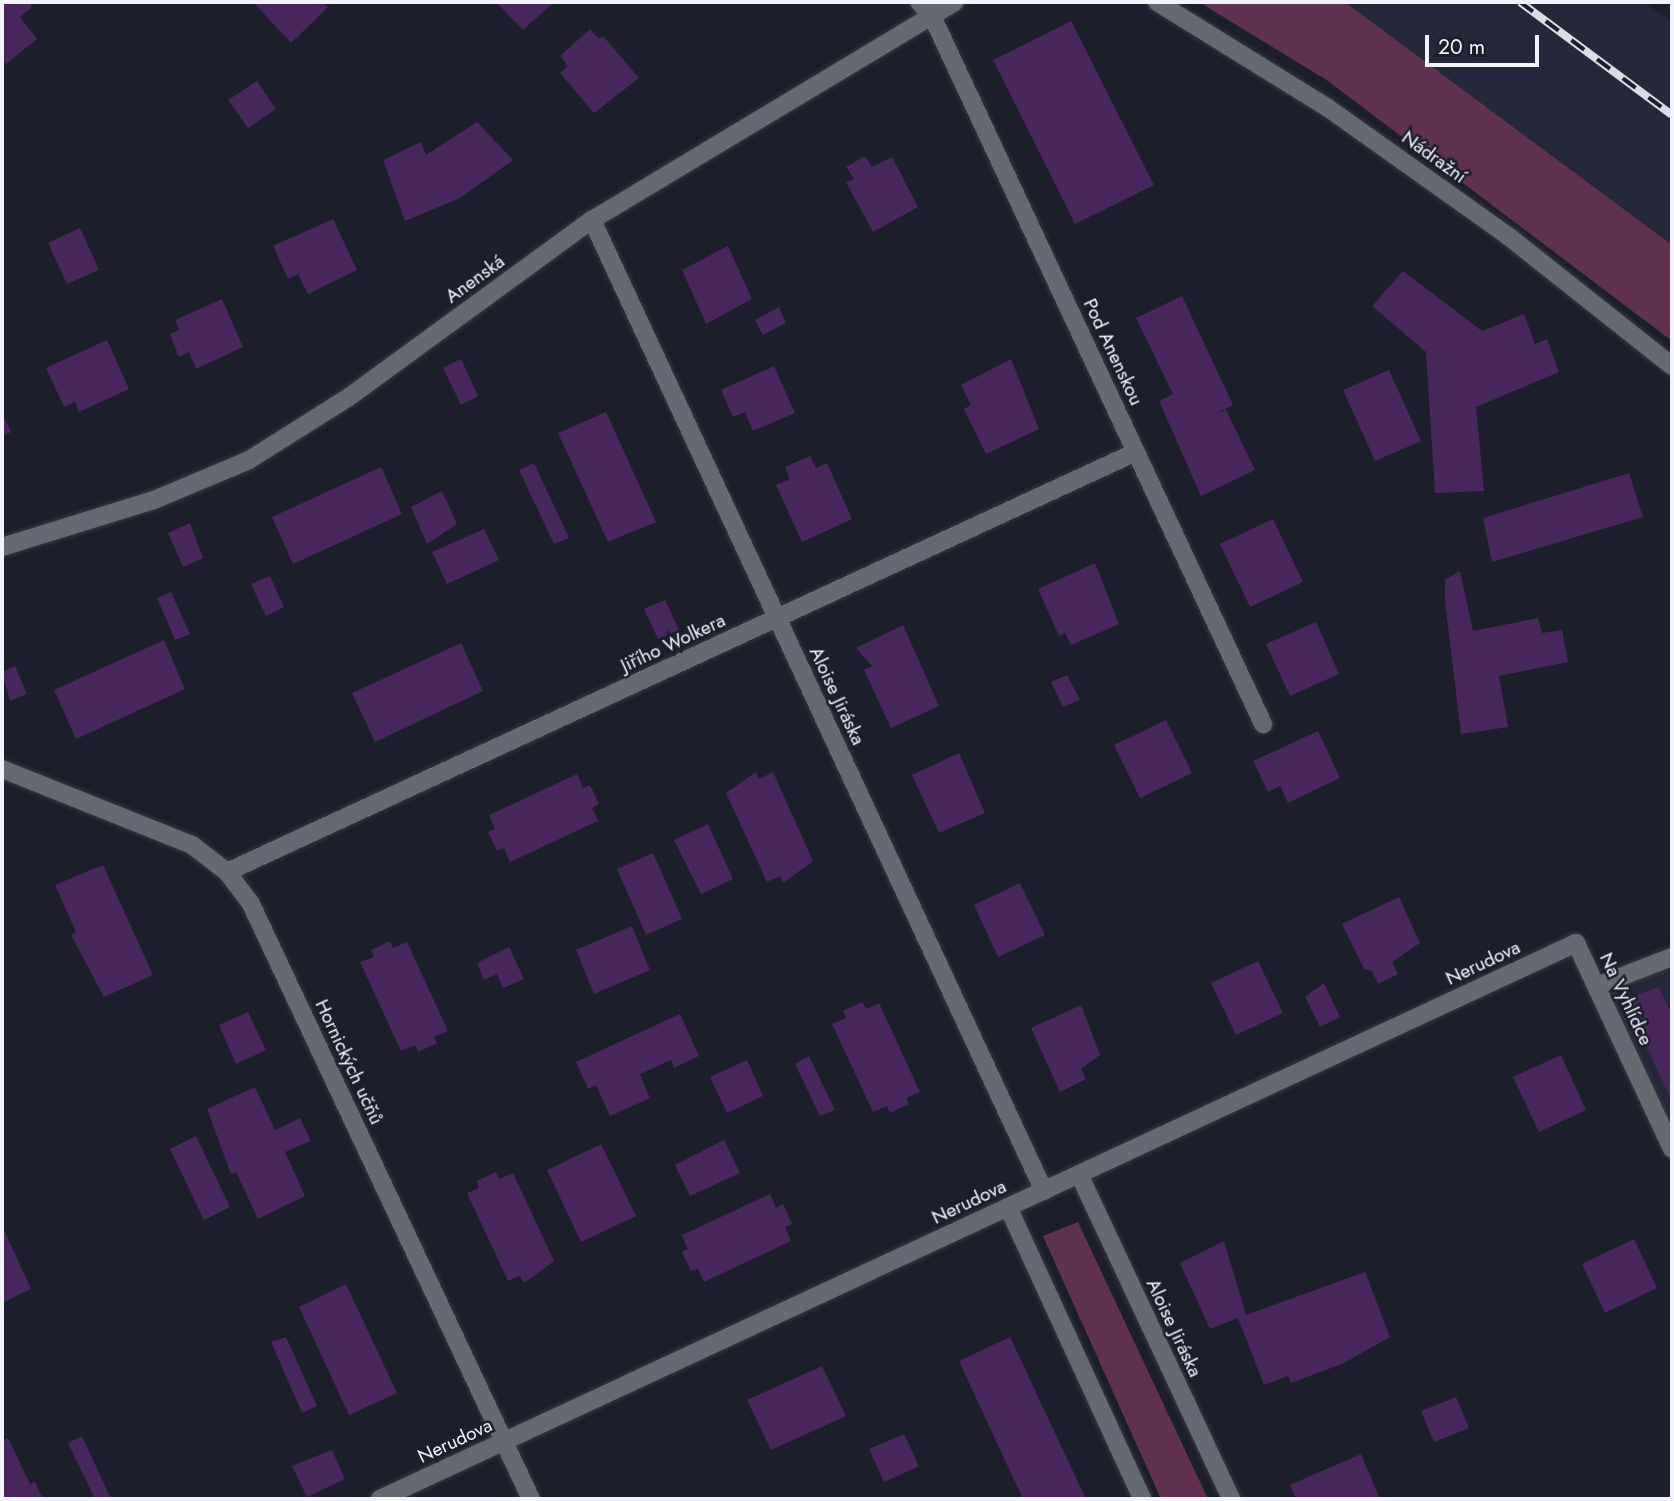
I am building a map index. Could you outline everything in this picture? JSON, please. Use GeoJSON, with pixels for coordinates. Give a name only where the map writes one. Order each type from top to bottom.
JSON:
{"type":"FeatureCollection","features":[{"type":"Feature","properties":{"kind":"street","name":"Pod Anenskou"},"geometry":{"type":"LineString","coordinates":[[919,2],[932,16],[1263,724]]}},
{"type":"Feature","properties":{"kind":"street","name":"Anenská"},"geometry":{"type":"LineString","coordinates":[[2,547],[154,500],[249,460],[349,397],[592,220],[955,2]]}},
{"type":"Feature","properties":{"kind":"street","name":"Nádražní"},"geometry":{"type":"LineString","coordinates":[[1157,2],[1328,108],[1508,236],[1672,366]]}},
{"type":"Feature","properties":{"kind":"street","name":"Aloise Jiráska"},"geometry":{"type":"LineString","coordinates":[[592,220],[1044,1191]]}},
{"type":"Feature","properties":{"kind":"street","name":"Jiřího Wolkera"},"geometry":{"type":"LineString","coordinates":[[227,872],[1136,452]]}},
{"type":"Feature","properties":{"kind":"street","name":"Hornických učňů"},"geometry":{"type":"LineString","coordinates":[[2,769],[192,845],[227,872],[251,904],[531,1499]]}},
{"type":"Feature","properties":{"kind":"street","name":"Nerudova"},"geometry":{"type":"LineString","coordinates":[[380,1499],[1576,943]]}},
{"type":"Feature","properties":{"kind":"street","name":"Na Vyhlídce"},"geometry":{"type":"LineString","coordinates":[[1576,943],[1672,1149]]}},
{"type":"Feature","properties":{"kind":"street"},"geometry":{"type":"LineString","coordinates":[[1597,986],[1672,957]]}},
{"type":"Feature","properties":{"kind":"street","name":"Aloise Jiráska"},"geometry":{"type":"LineString","coordinates":[[1079,1174],[1231,1499]]}},
{"type":"Feature","properties":{"kind":"street"},"geometry":{"type":"LineString","coordinates":[[1008,1207],[1142,1499]]}},
{"type":"Feature","properties":{"kind":"shaded area"},"geometry":{"type":"Polygon","coordinates":[[[1199,2],[1345,2],[1672,245],[1672,341],[1328,81],[1199,2]]]}},
{"type":"Feature","properties":{"kind":"shaded area"},"geometry":{"type":"Polygon","coordinates":[[[1345,2],[1644,2],[1672,22],[1672,245],[1345,2]]]}},
{"type":"Feature","properties":{"kind":"shaded area"},"geometry":{"type":"Polygon","coordinates":[[[1665,960],[1672,975],[1672,1156],[1596,987],[1665,960]]]}},
{"type":"Feature","properties":{"kind":"shaded area"},"geometry":{"type":"Polygon","coordinates":[[[1078,1222],[1208,1499],[1161,1499],[1043,1236],[1078,1222]]]}},
{"type":"Feature","properties":{"kind":"building"},"geometry":{"type":"Polygon","coordinates":[[[2,2],[29,2],[32,7],[20,17],[37,39],[6,64],[2,58],[2,2]]]}},
{"type":"Feature","properties":{"kind":"building"},"geometry":{"type":"Polygon","coordinates":[[[253,2],[323,2],[328,7],[291,43],[253,2]]]}},
{"type":"Feature","properties":{"kind":"building"},"geometry":{"type":"Polygon","coordinates":[[[496,2],[554,2],[523,30],[496,2]]]}},
{"type":"Feature","properties":{"kind":"building"},"geometry":{"type":"Polygon","coordinates":[[[1071,21],[1154,185],[1075,224],[993,60],[1071,21]]]}},
{"type":"Feature","properties":{"kind":"building"},"geometry":{"type":"Polygon","coordinates":[[[590,29],[599,39],[603,36],[639,78],[594,113],[560,73],[568,66],[560,56],[590,29]]]}},
{"type":"Feature","properties":{"kind":"building"},"geometry":{"type":"Polygon","coordinates":[[[257,81],[276,109],[248,128],[228,100],[257,81]]]}},
{"type":"Feature","properties":{"kind":"building"},"geometry":{"type":"Polygon","coordinates":[[[477,122],[513,160],[460,198],[405,221],[383,160],[421,142],[426,155],[477,122]]]}},
{"type":"Feature","properties":{"kind":"building"},"geometry":{"type":"Polygon","coordinates":[[[865,156],[872,167],[892,157],[918,207],[873,232],[846,182],[854,179],[846,167],[865,156]]]}},
{"type":"Feature","properties":{"kind":"building"},"geometry":{"type":"Polygon","coordinates":[[[333,219],[357,270],[308,294],[298,274],[288,279],[273,246],[333,219]]]}},
{"type":"Feature","properties":{"kind":"building"},"geometry":{"type":"Polygon","coordinates":[[[80,228],[99,270],[67,284],[48,243],[80,228]]]}},
{"type":"Feature","properties":{"kind":"building"},"geometry":{"type":"Polygon","coordinates":[[[728,246],[752,299],[706,324],[682,270],[728,246]]]}},
{"type":"Feature","properties":{"kind":"building"},"geometry":{"type":"Polygon","coordinates":[[[1403,271],[1482,331],[1524,314],[1535,344],[1547,339],[1559,372],[1476,407],[1484,491],[1435,493],[1426,352],[1372,306],[1403,271]]]}},
{"type":"Feature","properties":{"kind":"building"},"geometry":{"type":"Polygon","coordinates":[[[1182,296],[1233,405],[1217,413],[1226,410],[1255,470],[1201,496],[1159,401],[1173,394],[1136,318],[1182,296]]]}},
{"type":"Feature","properties":{"kind":"building"},"geometry":{"type":"Polygon","coordinates":[[[222,299],[243,347],[196,369],[189,352],[179,357],[170,334],[179,330],[175,320],[222,299]]]}},
{"type":"Feature","properties":{"kind":"building"},"geometry":{"type":"Polygon","coordinates":[[[779,307],[786,323],[763,335],[755,320],[779,307]]]}},
{"type":"Feature","properties":{"kind":"building"},"geometry":{"type":"Polygon","coordinates":[[[107,340],[129,389],[79,412],[75,402],[64,407],[46,368],[107,340]]]}},
{"type":"Feature","properties":{"kind":"building"},"geometry":{"type":"Polygon","coordinates":[[[461,359],[478,396],[461,405],[443,368],[461,359]]]}},
{"type":"Feature","properties":{"kind":"building"},"geometry":{"type":"Polygon","coordinates":[[[1011,359],[1039,429],[986,454],[964,409],[971,405],[961,385],[1011,359]]]}},
{"type":"Feature","properties":{"kind":"building"},"geometry":{"type":"Polygon","coordinates":[[[774,366],[795,413],[753,431],[745,412],[733,417],[721,390],[774,366]]]}},
{"type":"Feature","properties":{"kind":"building"},"geometry":{"type":"Polygon","coordinates":[[[1389,370],[1421,441],[1375,461],[1343,390],[1389,370]]]}},
{"type":"Feature","properties":{"kind":"building"},"geometry":{"type":"Polygon","coordinates":[[[2,412],[11,432],[2,436],[2,412]]]}},
{"type":"Feature","properties":{"kind":"building"},"geometry":{"type":"Polygon","coordinates":[[[606,412],[656,522],[608,542],[558,433],[606,412]]]}},
{"type":"Feature","properties":{"kind":"building"},"geometry":{"type":"Polygon","coordinates":[[[810,456],[816,468],[827,463],[852,519],[802,542],[776,485],[790,479],[785,467],[810,456]]]}},
{"type":"Feature","properties":{"kind":"building"},"geometry":{"type":"Polygon","coordinates":[[[534,463],[569,538],[554,544],[519,470],[534,463]]]}},
{"type":"Feature","properties":{"kind":"building"},"geometry":{"type":"Polygon","coordinates":[[[381,467],[402,514],[293,564],[272,517],[381,467]]]}},
{"type":"Feature","properties":{"kind":"building"},"geometry":{"type":"Polygon","coordinates":[[[1629,473],[1643,517],[1492,562],[1483,518],[1629,473]]]}},
{"type":"Feature","properties":{"kind":"building"},"geometry":{"type":"Polygon","coordinates":[[[442,491],[457,524],[427,544],[411,507],[442,491]]]}},
{"type":"Feature","properties":{"kind":"building"},"geometry":{"type":"Polygon","coordinates":[[[1273,519],[1303,582],[1250,607],[1220,544],[1273,519]]]}},
{"type":"Feature","properties":{"kind":"building"},"geometry":{"type":"Polygon","coordinates":[[[190,523],[203,558],[183,567],[168,533],[190,523]]]}},
{"type":"Feature","properties":{"kind":"building"},"geometry":{"type":"Polygon","coordinates":[[[484,529],[499,560],[447,584],[432,552],[484,529]]]}},
{"type":"Feature","properties":{"kind":"building"},"geometry":{"type":"Polygon","coordinates":[[[1095,563],[1119,624],[1071,645],[1065,633],[1059,636],[1038,589],[1095,563]]]}},
{"type":"Feature","properties":{"kind":"building"},"geometry":{"type":"Polygon","coordinates":[[[1460,571],[1473,631],[1538,618],[1542,633],[1562,630],[1568,662],[1499,676],[1508,727],[1461,734],[1445,601],[1445,580],[1460,571]]]}},
{"type":"Feature","properties":{"kind":"building"},"geometry":{"type":"Polygon","coordinates":[[[270,576],[284,607],[266,616],[251,584],[270,576]]]}},
{"type":"Feature","properties":{"kind":"building"},"geometry":{"type":"Polygon","coordinates":[[[171,592],[190,634],[175,640],[157,598],[171,592]]]}},
{"type":"Feature","properties":{"kind":"building"},"geometry":{"type":"Polygon","coordinates":[[[665,600],[679,630],[658,639],[644,609],[665,600]]]}},
{"type":"Feature","properties":{"kind":"building"},"geometry":{"type":"Polygon","coordinates":[[[1316,622],[1339,674],[1290,696],[1266,644],[1316,622]]]}},
{"type":"Feature","properties":{"kind":"building"},"geometry":{"type":"Polygon","coordinates":[[[903,625],[939,706],[891,728],[864,670],[872,666],[856,648],[903,625]]]}},
{"type":"Feature","properties":{"kind":"building"},"geometry":{"type":"Polygon","coordinates":[[[164,640],[185,689],[76,739],[54,690],[164,640]]]}},
{"type":"Feature","properties":{"kind":"building"},"geometry":{"type":"Polygon","coordinates":[[[461,643],[483,691],[375,742],[352,693],[461,643]]]}},
{"type":"Feature","properties":{"kind":"building"},"geometry":{"type":"Polygon","coordinates":[[[15,666],[27,694],[10,701],[2,672],[15,666]]]}},
{"type":"Feature","properties":{"kind":"building"},"geometry":{"type":"Polygon","coordinates":[[[1067,675],[1080,700],[1063,707],[1051,682],[1067,675]]]}},
{"type":"Feature","properties":{"kind":"building"},"geometry":{"type":"Polygon","coordinates":[[[1166,720],[1192,773],[1140,798],[1114,745],[1166,720]]]}},
{"type":"Feature","properties":{"kind":"building"},"geometry":{"type":"Polygon","coordinates":[[[1318,731],[1340,778],[1288,803],[1280,786],[1268,792],[1253,761],[1318,731]]]}},
{"type":"Feature","properties":{"kind":"building"},"geometry":{"type":"Polygon","coordinates":[[[959,753],[985,813],[939,833],[912,775],[959,753]]]}},
{"type":"Feature","properties":{"kind":"building"},"geometry":{"type":"Polygon","coordinates":[[[756,772],[759,779],[773,772],[813,861],[783,883],[780,876],[767,882],[726,793],[756,772]]]}},
{"type":"Feature","properties":{"kind":"building"},"geometry":{"type":"Polygon","coordinates":[[[577,774],[583,788],[590,785],[599,804],[592,808],[598,821],[510,862],[504,848],[497,851],[488,832],[495,829],[489,815],[577,774]]]}},
{"type":"Feature","properties":{"kind":"building"},"geometry":{"type":"Polygon","coordinates":[[[708,824],[733,879],[701,894],[674,840],[708,824]]]}},
{"type":"Feature","properties":{"kind":"building"},"geometry":{"type":"Polygon","coordinates":[[[653,853],[682,919],[646,935],[617,869],[653,853]]]}},
{"type":"Feature","properties":{"kind":"building"},"geometry":{"type":"Polygon","coordinates":[[[103,865],[153,975],[104,997],[71,935],[76,932],[55,885],[103,865]]]}},
{"type":"Feature","properties":{"kind":"building"},"geometry":{"type":"Polygon","coordinates":[[[1020,883],[1045,935],[998,957],[974,905],[1020,883]]]}},
{"type":"Feature","properties":{"kind":"building"},"geometry":{"type":"Polygon","coordinates":[[[1399,897],[1420,943],[1392,962],[1398,974],[1378,984],[1372,971],[1364,969],[1342,924],[1399,897]]]}},
{"type":"Feature","properties":{"kind":"building"},"geometry":{"type":"Polygon","coordinates":[[[632,926],[650,970],[594,994],[576,950],[632,926]]]}},
{"type":"Feature","properties":{"kind":"building"},"geometry":{"type":"Polygon","coordinates":[[[390,941],[393,948],[407,942],[448,1031],[434,1037],[437,1043],[418,1052],[415,1045],[401,1051],[360,962],[374,957],[371,950],[390,941]]]}},
{"type":"Feature","properties":{"kind":"building"},"geometry":{"type":"Polygon","coordinates":[[[509,947],[524,979],[503,988],[497,974],[484,980],[477,963],[509,947]]]}},
{"type":"Feature","properties":{"kind":"building"},"geometry":{"type":"Polygon","coordinates":[[[1258,961],[1283,1013],[1236,1035],[1211,983],[1258,961]]]}},
{"type":"Feature","properties":{"kind":"building"},"geometry":{"type":"Polygon","coordinates":[[[1324,983],[1340,1017],[1320,1027],[1305,997],[1324,983]]]}},
{"type":"Feature","properties":{"kind":"building"},"geometry":{"type":"Polygon","coordinates":[[[1659,987],[1672,1016],[1672,1102],[1625,999],[1659,987]]]}},
{"type":"Feature","properties":{"kind":"building"},"geometry":{"type":"Polygon","coordinates":[[[862,1002],[866,1009],[879,1003],[920,1092],[906,1098],[909,1104],[890,1113],[887,1106],[873,1112],[832,1024],[846,1018],[843,1011],[862,1002]]]}},
{"type":"Feature","properties":{"kind":"building"},"geometry":{"type":"Polygon","coordinates":[[[1081,1005],[1100,1055],[1081,1069],[1086,1079],[1060,1092],[1031,1028],[1081,1005]]]}},
{"type":"Feature","properties":{"kind":"building"},"geometry":{"type":"Polygon","coordinates":[[[248,1012],[266,1050],[236,1064],[219,1025],[248,1012]]]}},
{"type":"Feature","properties":{"kind":"building"},"geometry":{"type":"Polygon","coordinates":[[[680,1014],[699,1056],[674,1068],[671,1060],[640,1074],[650,1098],[610,1116],[596,1085],[588,1089],[576,1062],[680,1014]]]}},
{"type":"Feature","properties":{"kind":"building"},"geometry":{"type":"Polygon","coordinates":[[[1561,1055],[1586,1110],[1539,1132],[1513,1077],[1561,1055]]]}},
{"type":"Feature","properties":{"kind":"building"},"geometry":{"type":"Polygon","coordinates":[[[809,1056],[835,1110],[820,1116],[795,1064],[809,1056]]]}},
{"type":"Feature","properties":{"kind":"building"},"geometry":{"type":"Polygon","coordinates":[[[747,1060],[763,1096],[727,1113],[710,1077],[747,1060]]]}},
{"type":"Feature","properties":{"kind":"building"},"geometry":{"type":"Polygon","coordinates":[[[255,1087],[275,1130],[300,1118],[311,1141],[285,1152],[305,1196],[258,1219],[236,1172],[231,1174],[207,1109],[255,1087]]]}},
{"type":"Feature","properties":{"kind":"building"},"geometry":{"type":"Polygon","coordinates":[[[196,1136],[230,1207],[204,1220],[170,1149],[196,1136]]]}},
{"type":"Feature","properties":{"kind":"building"},"geometry":{"type":"Polygon","coordinates":[[[724,1140],[740,1173],[690,1196],[675,1165],[724,1140]]]}},
{"type":"Feature","properties":{"kind":"building"},"geometry":{"type":"Polygon","coordinates":[[[601,1144],[636,1216],[581,1242],[547,1170],[601,1144]]]}},
{"type":"Feature","properties":{"kind":"building"},"geometry":{"type":"Polygon","coordinates":[[[496,1172],[499,1179],[513,1173],[554,1261],[524,1283],[520,1276],[508,1281],[467,1193],[479,1188],[477,1181],[496,1172]]]}},
{"type":"Feature","properties":{"kind":"building"},"geometry":{"type":"Polygon","coordinates":[[[770,1194],[776,1208],[783,1204],[792,1224],[785,1227],[791,1241],[704,1282],[698,1268],[691,1271],[682,1252],[688,1249],[682,1235],[770,1194]]]}},
{"type":"Feature","properties":{"kind":"building"},"geometry":{"type":"Polygon","coordinates":[[[2,1226],[31,1289],[2,1303],[2,1226]]]}},
{"type":"Feature","properties":{"kind":"building"},"geometry":{"type":"Polygon","coordinates":[[[1634,1239],[1657,1288],[1605,1313],[1582,1264],[1634,1239]]]}},
{"type":"Feature","properties":{"kind":"building"},"geometry":{"type":"Polygon","coordinates":[[[1224,1241],[1246,1315],[1365,1272],[1390,1337],[1344,1363],[1291,1383],[1288,1376],[1264,1385],[1238,1318],[1210,1329],[1180,1263],[1224,1241]]]}},
{"type":"Feature","properties":{"kind":"building"},"geometry":{"type":"Polygon","coordinates":[[[346,1284],[397,1393],[349,1415],[299,1307],[346,1284]]]}},
{"type":"Feature","properties":{"kind":"building"},"geometry":{"type":"Polygon","coordinates":[[[286,1337],[317,1406],[302,1413],[271,1342],[286,1337]]]}},
{"type":"Feature","properties":{"kind":"building"},"geometry":{"type":"Polygon","coordinates":[[[1010,1337],[1086,1499],[1023,1499],[959,1361],[1010,1337]]]}},
{"type":"Feature","properties":{"kind":"building"},"geometry":{"type":"Polygon","coordinates":[[[822,1366],[846,1416],[771,1450],[747,1400],[822,1366]]]}},
{"type":"Feature","properties":{"kind":"building"},"geometry":{"type":"Polygon","coordinates":[[[1456,1397],[1469,1428],[1434,1442],[1421,1411],[1456,1397]]]}},
{"type":"Feature","properties":{"kind":"building"},"geometry":{"type":"Polygon","coordinates":[[[904,1434],[919,1466],[884,1482],[869,1449],[904,1434]]]}},
{"type":"Feature","properties":{"kind":"building"},"geometry":{"type":"Polygon","coordinates":[[[82,1436],[111,1499],[95,1499],[68,1443],[82,1436]]]}},
{"type":"Feature","properties":{"kind":"building"},"geometry":{"type":"Polygon","coordinates":[[[8,1438],[30,1484],[35,1482],[43,1499],[2,1499],[2,1441],[8,1438]]]}},
{"type":"Feature","properties":{"kind":"building"},"geometry":{"type":"Polygon","coordinates":[[[332,1450],[345,1479],[307,1497],[292,1466],[332,1450]]]}},
{"type":"Feature","properties":{"kind":"building"},"geometry":{"type":"Polygon","coordinates":[[[1361,1454],[1380,1499],[1296,1499],[1290,1485],[1361,1454]]]}},
{"type":"Feature","properties":{"kind":"railway"},"geometry":{"type":"LineString","coordinates":[[1520,2],[1672,115]]}}]}
